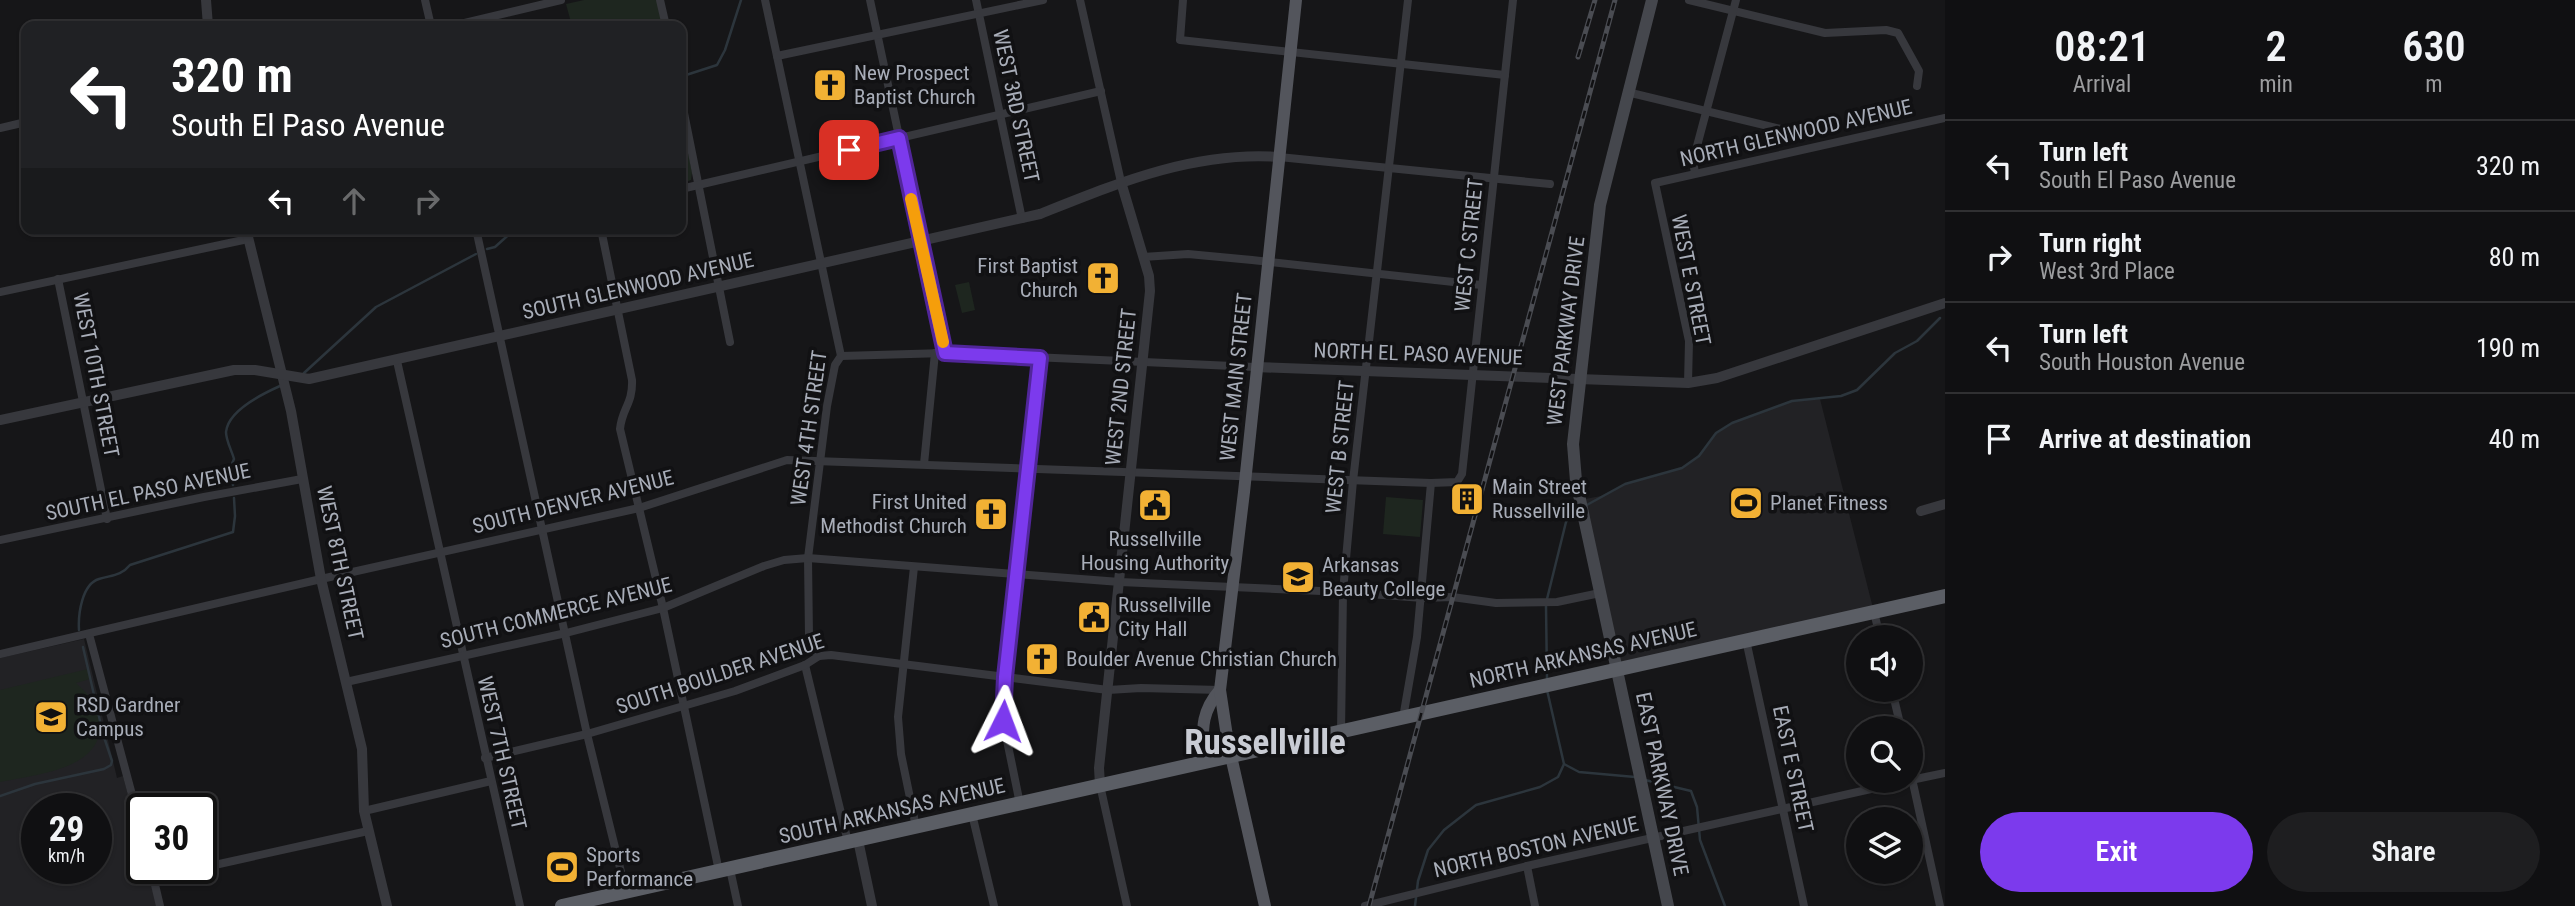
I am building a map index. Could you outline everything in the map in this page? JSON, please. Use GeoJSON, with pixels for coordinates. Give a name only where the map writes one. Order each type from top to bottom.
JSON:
{"type":"FeatureCollection","features":[{"type":"Feature","properties":{"kind":"highway","name":"NORTH ARKANSAS AVENUE"},"geometry":{"type":"LineString","coordinates":[[1231,757],[1945,596]]}},
{"type":"Feature","properties":{"kind":"highway","name":"SOUTH ARKANSAS AVENUE"},"geometry":{"type":"LineString","coordinates":[[562,906],[601,902],[626,892],[1231,757]]}},
{"type":"Feature","properties":{"kind":"main road","name":"WEST MAIN STREET"},"geometry":{"type":"LineString","coordinates":[[1265,906],[1231,757],[1220,690],[1296,0]]}},
{"type":"Feature","properties":{"kind":"main road","name":"WEST PARKWAY DRIVE"},"geometry":{"type":"LineString","coordinates":[[1617,669],[1583,516],[1573,444],[1600,205],[1652,0]]}},
{"type":"Feature","properties":{"kind":"main road","name":"EAST PARKWAY DRIVE"},"geometry":{"type":"LineString","coordinates":[[1617,669],[1668,906]]}},
{"type":"Feature","properties":{"kind":"main road"},"geometry":{"type":"LineString","coordinates":[[1203,763],[1205,714],[1208,704],[1220,690]]}},
{"type":"Feature","properties":{"kind":"street"},"geometry":{"type":"LineString","coordinates":[[206,0],[208,21]]}},
{"type":"Feature","properties":{"kind":"street"},"geometry":{"type":"LineString","coordinates":[[425,0],[430,21]]}},
{"type":"Feature","properties":{"kind":"street"},"geometry":{"type":"LineString","coordinates":[[471,21],[561,0]]}},
{"type":"Feature","properties":{"kind":"street"},"geometry":{"type":"LineString","coordinates":[[660,0],[665,21]]}},
{"type":"Feature","properties":{"kind":"street","name":"WEST 4TH STREET"},"geometry":{"type":"LineString","coordinates":[[765,0],[841,356],[835,365],[827,406],[808,558],[809,638],[812,649],[819,656]]}},
{"type":"Feature","properties":{"kind":"street"},"geometry":{"type":"LineString","coordinates":[[870,0],[940,353],[924,464]]}},
{"type":"Feature","properties":{"kind":"street","name":"WEST 3RD STREET"},"geometry":{"type":"LineString","coordinates":[[976,0],[1022,219]]}},
{"type":"Feature","properties":{"kind":"street"},"geometry":{"type":"LineString","coordinates":[[777,56],[1043,0]]}},
{"type":"Feature","properties":{"kind":"street","name":"WEST 2ND STREET"},"geometry":{"type":"LineString","coordinates":[[1080,0],[1121,182],[1150,291],[1099,768],[1100,785]]}},
{"type":"Feature","properties":{"kind":"street"},"geometry":{"type":"LineString","coordinates":[[1183,0],[1180,40],[1505,75]]}},
{"type":"Feature","properties":{"kind":"street","name":"WEST B STREET"},"geometry":{"type":"LineString","coordinates":[[1340,732],[1343,592],[1353,481],[1408,0]]}},
{"type":"Feature","properties":{"kind":"street","name":"WEST C STREET"},"geometry":{"type":"LineString","coordinates":[[1432,483],[1457,482],[1462,474],[1513,0]]}},
{"type":"Feature","properties":{"kind":"street"},"geometry":{"type":"LineString","coordinates":[[1689,0],[1825,33],[1886,30],[1898,33],[1919,71],[1917,86]]}},
{"type":"Feature","properties":{"kind":"street"},"geometry":{"type":"LineString","coordinates":[[1695,173],[1693,161],[1735,0]]}},
{"type":"Feature","properties":{"kind":"street"},"geometry":{"type":"LineString","coordinates":[[686,188],[1101,91]]}},
{"type":"Feature","properties":{"kind":"street"},"geometry":{"type":"LineString","coordinates":[[1628,92],[1785,130]]}},
{"type":"Feature","properties":{"kind":"street","name":"NORTH GLENWOOD AVENUE"},"geometry":{"type":"LineString","coordinates":[[1655,183],[1945,118]]}},
{"type":"Feature","properties":{"kind":"street"},"geometry":{"type":"LineString","coordinates":[[0,128],[21,123]]}},
{"type":"Feature","properties":{"kind":"street"},"geometry":{"type":"LineString","coordinates":[[686,124],[730,342]]}},
{"type":"Feature","properties":{"kind":"street"},"geometry":{"type":"LineString","coordinates":[[1279,157],[1550,184]]}},
{"type":"Feature","properties":{"kind":"street","name":"SOUTH GLENWOOD AVENUE"},"geometry":{"type":"LineString","coordinates":[[0,420],[234,370],[255,370],[309,379],[397,361],[1022,219],[1121,182],[1186,163],[1225,158],[1279,157]]}},
{"type":"Feature","properties":{"kind":"street","name":"WEST E STREET"},"geometry":{"type":"LineString","coordinates":[[1655,183],[1689,341],[1688,383]]}},
{"type":"Feature","properties":{"kind":"street"},"geometry":{"type":"LineString","coordinates":[[0,292],[243,235]]}},
{"type":"Feature","properties":{"kind":"street","name":"WEST 8TH STREET"},"geometry":{"type":"LineString","coordinates":[[247,235],[291,411],[321,579],[362,749],[364,811],[387,906]]}},
{"type":"Feature","properties":{"kind":"street"},"geometry":{"type":"LineString","coordinates":[[477,235],[541,532],[626,892]]}},
{"type":"Feature","properties":{"kind":"street"},"geometry":{"type":"LineString","coordinates":[[602,235],[632,380],[632,395],[621,418],[620,429],[724,870],[738,906]]}},
{"type":"Feature","properties":{"kind":"street"},"geometry":{"type":"LineString","coordinates":[[1143,257],[1178,254],[1267,261],[1481,285]]}},
{"type":"Feature","properties":{"kind":"street","name":"WEST 10TH STREET"},"geometry":{"type":"LineString","coordinates":[[58,279],[107,519]]}},
{"type":"Feature","properties":{"kind":"street","name":"NORTH EL PASO AVENUE"},"geometry":{"type":"LineString","coordinates":[[1255,367],[1688,383],[1717,378],[1945,303]]}},
{"type":"Feature","properties":{"kind":"street"},"geometry":{"type":"LineString","coordinates":[[841,356],[940,353],[1255,367]]}},
{"type":"Feature","properties":{"kind":"street"},"geometry":{"type":"LineString","coordinates":[[1020,804],[1003,721],[1005,677],[1040,358]]}},
{"type":"Feature","properties":{"kind":"street","name":"WEST 7TH STREET"},"geometry":{"type":"LineString","coordinates":[[397,361],[520,906]]}},
{"type":"Feature","properties":{"kind":"street","name":"SOUTH DENVER AVENUE"},"geometry":{"type":"LineString","coordinates":[[0,654],[639,508],[787,460],[1432,483]]}},
{"type":"Feature","properties":{"kind":"street","name":"SOUTH EL PASO AVENUE"},"geometry":{"type":"LineString","coordinates":[[0,540],[302,479]]}},
{"type":"Feature","properties":{"kind":"street"},"geometry":{"type":"LineString","coordinates":[[1403,718],[1418,637],[1432,483]]}},
{"type":"Feature","properties":{"kind":"street"},"geometry":{"type":"LineString","coordinates":[[1921,511],[1945,504]]}},
{"type":"Feature","properties":{"kind":"street","name":"SOUTH COMMERCE AVENUE"},"geometry":{"type":"LineString","coordinates":[[346,682],[566,633],[663,608],[784,559],[808,558],[1120,582],[1421,596],[1496,603],[1557,602],[1600,593]]}},
{"type":"Feature","properties":{"kind":"street"},"geometry":{"type":"LineString","coordinates":[[915,567],[902,663],[898,717],[901,754],[916,827]]}},
{"type":"Feature","properties":{"kind":"street"},"geometry":{"type":"LineString","coordinates":[[1874,612],[1877,625]]}},
{"type":"Feature","properties":{"kind":"street"},"geometry":{"type":"LineString","coordinates":[[89,634],[132,793]]}},
{"type":"Feature","properties":{"kind":"street","name":"EAST E STREET"},"geometry":{"type":"LineString","coordinates":[[1746,640],[1804,906]]}},
{"type":"Feature","properties":{"kind":"street","name":"SOUTH BOULDER AVENUE"},"geometry":{"type":"LineString","coordinates":[[485,758],[587,734],[735,691],[805,665],[819,656],[845,655],[1108,690],[1220,690]]}},
{"type":"Feature","properties":{"kind":"street"},"geometry":{"type":"LineString","coordinates":[[805,665],[872,906]]}},
{"type":"Feature","properties":{"kind":"street","name":"NORTH BOSTON AVENUE"},"geometry":{"type":"LineString","coordinates":[[1923,777],[1945,773]]}},
{"type":"Feature","properties":{"kind":"street"},"geometry":{"type":"LineString","coordinates":[[364,811],[491,781]]}},
{"type":"Feature","properties":{"kind":"street"},"geometry":{"type":"LineString","coordinates":[[1100,785],[1127,906]]}},
{"type":"Feature","properties":{"kind":"street","name":"NORTH BOSTON AVENUE"},"geometry":{"type":"LineString","coordinates":[[1365,906],[1527,866],[1854,793]]}},
{"type":"Feature","properties":{"kind":"street"},"geometry":{"type":"LineString","coordinates":[[1914,793],[1940,906]]}},
{"type":"Feature","properties":{"kind":"street"},"geometry":{"type":"LineString","coordinates":[[972,814],[993,906]]}},
{"type":"Feature","properties":{"kind":"street"},"geometry":{"type":"LineString","coordinates":[[217,864],[368,831]]}},
{"type":"Feature","properties":{"kind":"street"},"geometry":{"type":"LineString","coordinates":[[1527,866],[1535,906]]}},
{"type":"Feature","properties":{"kind":"street"},"geometry":{"type":"LineString","coordinates":[[155,884],[160,906]]}},
{"type":"Feature","properties":{"kind":"shaded area"},"geometry":{"type":"Polygon","coordinates":[[[584,0],[657,0],[661,21],[571,21],[566,4],[584,0]]]}},
{"type":"Feature","properties":{"kind":"shaded area"},"geometry":{"type":"Polygon","coordinates":[[[686,141],[692,172],[691,180],[686,182],[686,141]]]}},
{"type":"Feature","properties":{"kind":"shaded area"},"geometry":{"type":"Polygon","coordinates":[[[969,282],[975,310],[962,313],[955,285],[969,282]]]}},
{"type":"Feature","properties":{"kind":"shaded area"},"geometry":{"type":"Polygon","coordinates":[[[1820,399],[1874,612],[1617,669],[1580,500],[1601,496],[1625,484],[1682,468],[1699,456],[1716,433],[1732,423],[1792,401],[1820,399]]]}},
{"type":"Feature","properties":{"kind":"shaded area"},"geometry":{"type":"Polygon","coordinates":[[[1386,497],[1423,500],[1420,537],[1383,534],[1386,497]]]}},
{"type":"Feature","properties":{"kind":"shaded area","name":"RSD Gardner Campus"},"geometry":{"type":"Polygon","coordinates":[[[84,639],[117,778],[123,776],[128,793],[126,884],[151,884],[157,906],[0,906],[0,658],[84,639]]]}},
{"type":"Feature","properties":{"kind":"shaded area"},"geometry":{"type":"Polygon","coordinates":[[[88,669],[90,679],[76,683],[86,692],[98,711],[98,739],[90,751],[63,768],[0,782],[0,690],[88,669]]]}},
{"type":"Feature","properties":{"kind":"waterway"},"geometry":{"type":"LineString","coordinates":[[686,75],[717,65],[725,50],[741,0]]}},
{"type":"Feature","properties":{"kind":"waterway"},"geometry":{"type":"LineString","coordinates":[[487,249],[495,247],[508,235]]}},
{"type":"Feature","properties":{"kind":"waterway"},"geometry":{"type":"LineString","coordinates":[[304,373],[376,307],[476,254]]}},
{"type":"Feature","properties":{"kind":"waterway"},"geometry":{"type":"LineString","coordinates":[[1585,506],[1625,484],[1682,468],[1699,456],[1716,433],[1732,423],[1792,401],[1841,396],[1857,390],[1895,353],[1917,341],[1940,318]]}},
{"type":"Feature","properties":{"kind":"waterway"},"geometry":{"type":"LineString","coordinates":[[233,485],[231,466],[234,459],[226,435],[228,424],[247,404],[280,386]]}},
{"type":"Feature","properties":{"kind":"waterway"},"geometry":{"type":"LineString","coordinates":[[79,630],[82,600],[93,582],[120,573],[130,565],[233,532],[234,498]]}},
{"type":"Feature","properties":{"kind":"waterway"},"geometry":{"type":"LineString","coordinates":[[1547,599],[1566,522],[1571,514],[1579,509]]}},
{"type":"Feature","properties":{"kind":"waterway"},"geometry":{"type":"LineString","coordinates":[[1546,606],[1547,679]]}},
{"type":"Feature","properties":{"kind":"waterway"},"geometry":{"type":"LineString","coordinates":[[0,796],[35,784],[104,769],[111,765],[83,647]]}},
{"type":"Feature","properties":{"kind":"waterway"},"geometry":{"type":"LineString","coordinates":[[1415,906],[1418,881],[1428,850],[1444,830],[1476,805],[1540,787],[1558,777],[1564,764],[1547,690]]}},
{"type":"Feature","properties":{"kind":"waterway"},"geometry":{"type":"LineString","coordinates":[[1564,764],[1579,772],[1635,777]]}},
{"type":"Feature","properties":{"kind":"waterway"},"geometry":{"type":"LineString","coordinates":[[1645,780],[1691,791],[1697,807],[1700,840],[1725,906]]}},
{"type":"Feature","properties":{"kind":"railway"},"geometry":{"type":"LineString","coordinates":[[1578,57],[1595,0]]}},
{"type":"Feature","properties":{"kind":"railway"},"geometry":{"type":"LineString","coordinates":[[1369,906],[1615,0]]}},
{"type":"Feature","properties":{"kind":"slow traffic"},"geometry":{"type":"LineString","coordinates":[[911,199],[943,342]]}},
{"type":"Feature","properties":{"kind":"place","name":"New Prospect Baptist Church"},"geometry":{"type":"Point","coordinates":[830,85]}},
{"type":"Feature","properties":{"kind":"place","name":"First Baptist Church"},"geometry":{"type":"Point","coordinates":[1103,278]}},
{"type":"Feature","properties":{"kind":"place","name":"Main Street Russellville"},"geometry":{"type":"Point","coordinates":[1467,499]}},
{"type":"Feature","properties":{"kind":"place","name":"Planet Fitness"},"geometry":{"type":"Point","coordinates":[1746,503]}},
{"type":"Feature","properties":{"kind":"place","name":"Russellville Housing Authority"},"geometry":{"type":"Point","coordinates":[1155,505]}},
{"type":"Feature","properties":{"kind":"place","name":"First United Methodist Church"},"geometry":{"type":"Point","coordinates":[991,514]}},
{"type":"Feature","properties":{"kind":"place","name":"Arkansas Beauty College"},"geometry":{"type":"Point","coordinates":[1298,577]}},
{"type":"Feature","properties":{"kind":"place","name":"Russellville City Hall"},"geometry":{"type":"Point","coordinates":[1094,617]}},
{"type":"Feature","properties":{"kind":"place","name":"Boulder Avenue Christian Church"},"geometry":{"type":"Point","coordinates":[1042,659]}},
{"type":"Feature","properties":{"kind":"place","name":"RSD Gardner Campus"},"geometry":{"type":"Point","coordinates":[51,717]}},
{"type":"Feature","properties":{"kind":"place","name":"Sports Performance"},"geometry":{"type":"Point","coordinates":[562,867]}},
{"type":"Feature","properties":{"kind":"district","name":"Russellville"},"geometry":{"type":"Point","coordinates":[1265,742]}},
{"type":"Feature","properties":{"kind":"route"},"geometry":{"type":"LineString","coordinates":[[849,150],[899,138],[945,353],[1040,358],[1005,677],[1003,721]]}}]}
